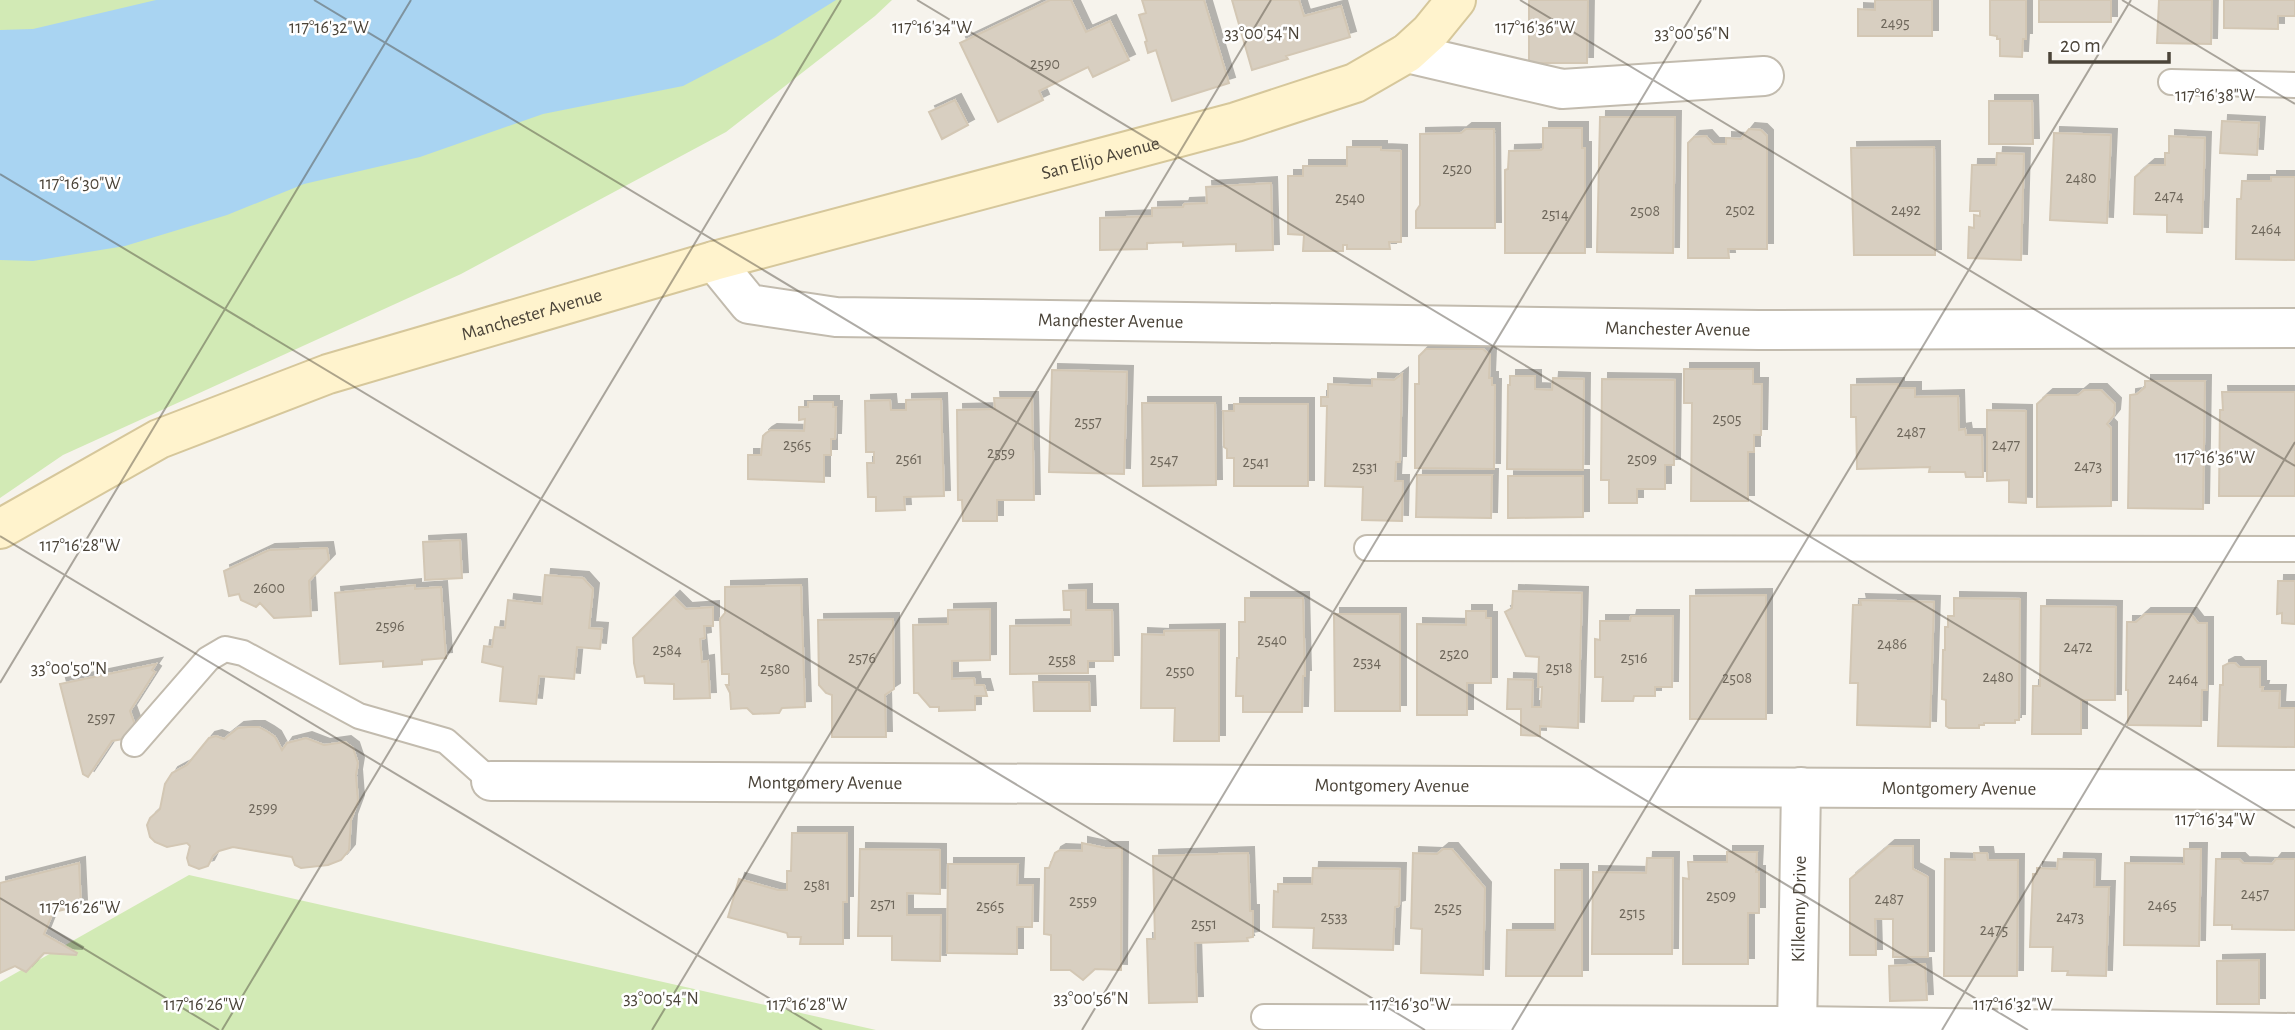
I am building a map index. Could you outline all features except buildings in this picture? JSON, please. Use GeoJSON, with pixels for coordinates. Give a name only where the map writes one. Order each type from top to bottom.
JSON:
{"type":"FeatureCollection","features":[{"type":"Feature","properties":{"kind":"main road","name":"San Elijo Avenue"},"geometry":{"type":"LineString","coordinates":[[714,261],[1236,122],[1355,83],[1408,53],[1430,32],[1456,0]]}},
{"type":"Feature","properties":{"kind":"main road","name":"Manchester Avenue"},"geometry":{"type":"LineString","coordinates":[[0,529],[159,439],[328,374],[714,261]]}},
{"type":"Feature","properties":{"kind":"street"},"geometry":{"type":"LineString","coordinates":[[1408,53],[1562,89],[1764,76]]}},
{"type":"Feature","properties":{"kind":"street","name":"Manchester Avenue"},"geometry":{"type":"LineString","coordinates":[[714,261],[749,304],[836,317],[1759,330],[2295,328]]}},
{"type":"Feature","properties":{"kind":"street","name":"Montgomery Avenue"},"geometry":{"type":"LineString","coordinates":[[491,781],[2295,790]]}},
{"type":"Feature","properties":{"kind":"street","name":"Kilkenny Drive"},"geometry":{"type":"LineString","coordinates":[[1797,1025],[1801,787]]}},
{"type":"Feature","properties":{"kind":"lane"},"geometry":{"type":"LineString","coordinates":[[2171,82],[2295,85]]}},
{"type":"Feature","properties":{"kind":"lane"},"geometry":{"type":"LineString","coordinates":[[1367,548],[2295,550]]}},
{"type":"Feature","properties":{"kind":"lane"},"geometry":{"type":"LineString","coordinates":[[134,744],[208,659],[225,649],[243,653],[359,716],[446,741],[491,781]]}},
{"type":"Feature","properties":{"kind":"lane"},"geometry":{"type":"LineString","coordinates":[[1264,1017],[1797,1025],[2295,1026]]}},
{"type":"Feature","properties":{"kind":"green space"},"geometry":{"type":"Polygon","coordinates":[[[0,0],[892,0],[726,132],[461,274],[63,455],[0,498],[0,0]]]}},
{"type":"Feature","properties":{"kind":"green space"},"geometry":{"type":"Polygon","coordinates":[[[189,875],[876,1030],[0,1030],[0,982],[189,875]]]}},
{"type":"Feature","properties":{"kind":"water"},"geometry":{"type":"Polygon","coordinates":[[[156,0],[836,0],[775,38],[683,86],[543,114],[420,157],[304,184],[227,215],[125,246],[33,261],[0,260],[0,30],[33,29],[156,0]]]}}]}
